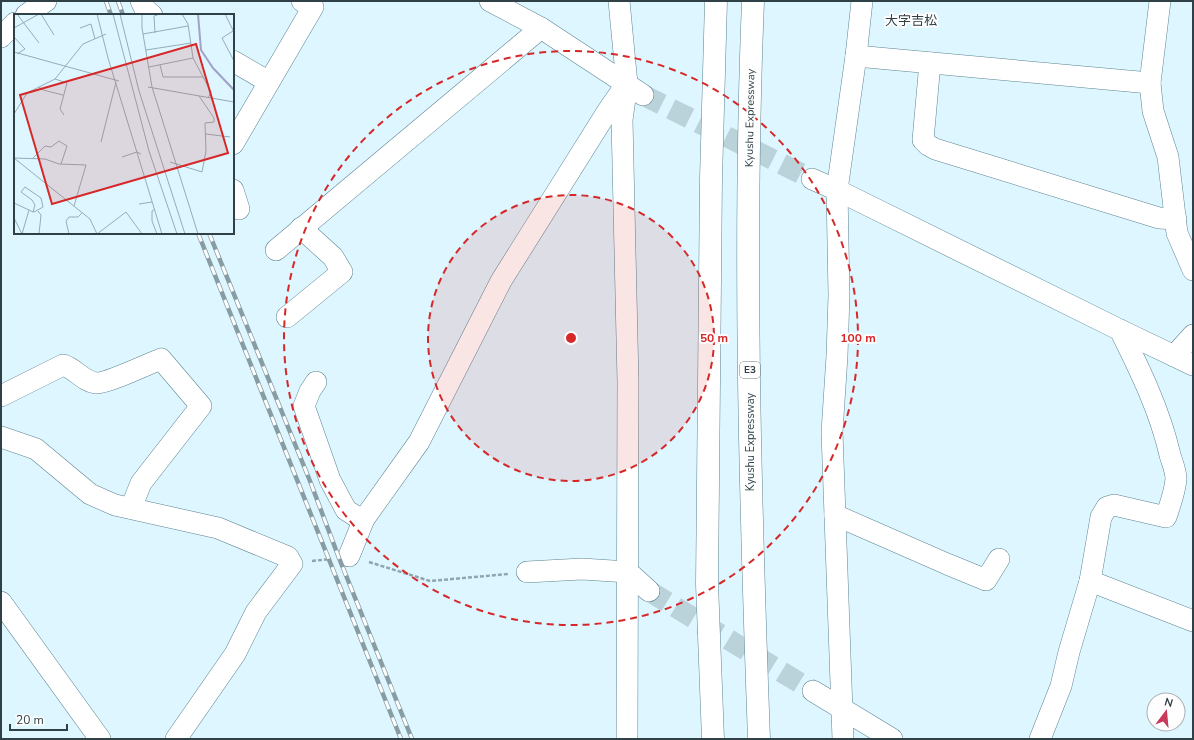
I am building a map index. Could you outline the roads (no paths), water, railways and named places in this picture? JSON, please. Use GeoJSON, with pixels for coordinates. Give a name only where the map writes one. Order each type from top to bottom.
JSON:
{"type":"FeatureCollection","features":[{"type":"Feature","properties":{"kind":"highway"},"geometry":{"type":"LineString","coordinates":[[713,739],[707,584],[711,179],[716,1]]}},
{"type":"Feature","properties":{"kind":"highway","name":"Kyushu Expressway"},"geometry":{"type":"LineString","coordinates":[[753,1],[749,224],[751,514],[759,739]]}},
{"type":"Feature","properties":{"kind":"street"},"geometry":{"type":"LineString","coordinates":[[27,14],[46,1]]}},
{"type":"Feature","properties":{"kind":"street"},"geometry":{"type":"LineString","coordinates":[[141,1],[145,9],[151,14]]}},
{"type":"Feature","properties":{"kind":"street"},"geometry":{"type":"LineString","coordinates":[[234,142],[313,8],[302,1]]}},
{"type":"Feature","properties":{"kind":"street"},"geometry":{"type":"LineString","coordinates":[[490,1],[541,28],[635,89]]}},
{"type":"Feature","properties":{"kind":"street"},"geometry":{"type":"LineString","coordinates":[[618,1],[635,89],[622,120],[628,382],[627,739]]}},
{"type":"Feature","properties":{"kind":"street"},"geometry":{"type":"LineString","coordinates":[[843,739],[832,432],[838,356],[837,190],[856,56],[862,1]]}},
{"type":"Feature","properties":{"kind":"street"},"geometry":{"type":"LineString","coordinates":[[1160,1],[1150,84],[1153,111],[1168,157],[1177,233],[1193,270]]}},
{"type":"Feature","properties":{"kind":"street"},"geometry":{"type":"LineString","coordinates":[[1,37],[14,24]]}},
{"type":"Feature","properties":{"kind":"street"},"geometry":{"type":"LineString","coordinates":[[276,250],[541,28]]}},
{"type":"Feature","properties":{"kind":"street"},"geometry":{"type":"LineString","coordinates":[[856,56],[1150,84]]}},
{"type":"Feature","properties":{"kind":"street"},"geometry":{"type":"LineString","coordinates":[[234,62],[269,82]]}},
{"type":"Feature","properties":{"kind":"street"},"geometry":{"type":"LineString","coordinates":[[930,63],[923,140],[928,145],[935,149],[1159,218],[1176,219]]}},
{"type":"Feature","properties":{"kind":"street"},"geometry":{"type":"LineString","coordinates":[[349,556],[364,519],[419,442],[501,281],[602,119],[635,89]]}},
{"type":"Feature","properties":{"kind":"street"},"geometry":{"type":"LineString","coordinates":[[812,179],[1193,365]]}},
{"type":"Feature","properties":{"kind":"street"},"geometry":{"type":"LineString","coordinates":[[286,317],[342,272],[333,257],[301,228]]}},
{"type":"Feature","properties":{"kind":"street"},"geometry":{"type":"LineString","coordinates":[[1040,739],[1062,686],[1069,652],[1090,581],[1101,517],[1107,507],[1114,505],[1166,517],[1173,494],[1176,478],[1166,437],[1152,399],[1120,330]]}},
{"type":"Feature","properties":{"kind":"street"},"geometry":{"type":"LineString","coordinates":[[1174,356],[1193,335]]}},
{"type":"Feature","properties":{"kind":"street"},"geometry":{"type":"LineString","coordinates":[[1,396],[63,365],[69,366],[82,377],[96,383],[107,381],[161,359],[201,406],[141,483],[130,508]]}},
{"type":"Feature","properties":{"kind":"street"},"geometry":{"type":"LineString","coordinates":[[316,382],[310,390],[304,406],[330,480],[346,510],[357,517],[364,519]]}},
{"type":"Feature","properties":{"kind":"street"},"geometry":{"type":"LineString","coordinates":[[1,437],[36,449],[90,494],[115,505],[218,528],[288,557],[292,564],[256,612],[235,654],[176,739]]}},
{"type":"Feature","properties":{"kind":"street"},"geometry":{"type":"LineString","coordinates":[[835,515],[986,580],[999,559]]}},
{"type":"Feature","properties":{"kind":"street"},"geometry":{"type":"LineString","coordinates":[[527,572],[582,569],[628,572],[649,591]]}},
{"type":"Feature","properties":{"kind":"street"},"geometry":{"type":"LineString","coordinates":[[1090,581],[1193,621]]}},
{"type":"Feature","properties":{"kind":"street"},"geometry":{"type":"LineString","coordinates":[[1,602],[100,739]]}},
{"type":"Feature","properties":{"kind":"street"},"geometry":{"type":"LineString","coordinates":[[813,691],[892,739]]}},
{"type":"Feature","properties":{"kind":"tunnel"},"geometry":{"type":"LineString","coordinates":[[643,95],[812,179]]}},
{"type":"Feature","properties":{"kind":"tunnel"},"geometry":{"type":"LineString","coordinates":[[649,591],[813,691]]}},
{"type":"Feature","properties":{"kind":"railway"},"geometry":{"type":"LineString","coordinates":[[106,1],[111,14]]}},
{"type":"Feature","properties":{"kind":"railway"},"geometry":{"type":"LineString","coordinates":[[118,1],[123,14]]}},
{"type":"Feature","properties":{"kind":"railway"},"geometry":{"type":"LineString","coordinates":[[198,234],[401,739]]}},
{"type":"Feature","properties":{"kind":"railway"},"geometry":{"type":"LineString","coordinates":[[209,234],[310,481],[339,558],[412,739]]}},
{"type":"Feature","properties":{"kind":"district","name":"大字吉松"},"geometry":{"type":"Point","coordinates":[911,21]}}]}
